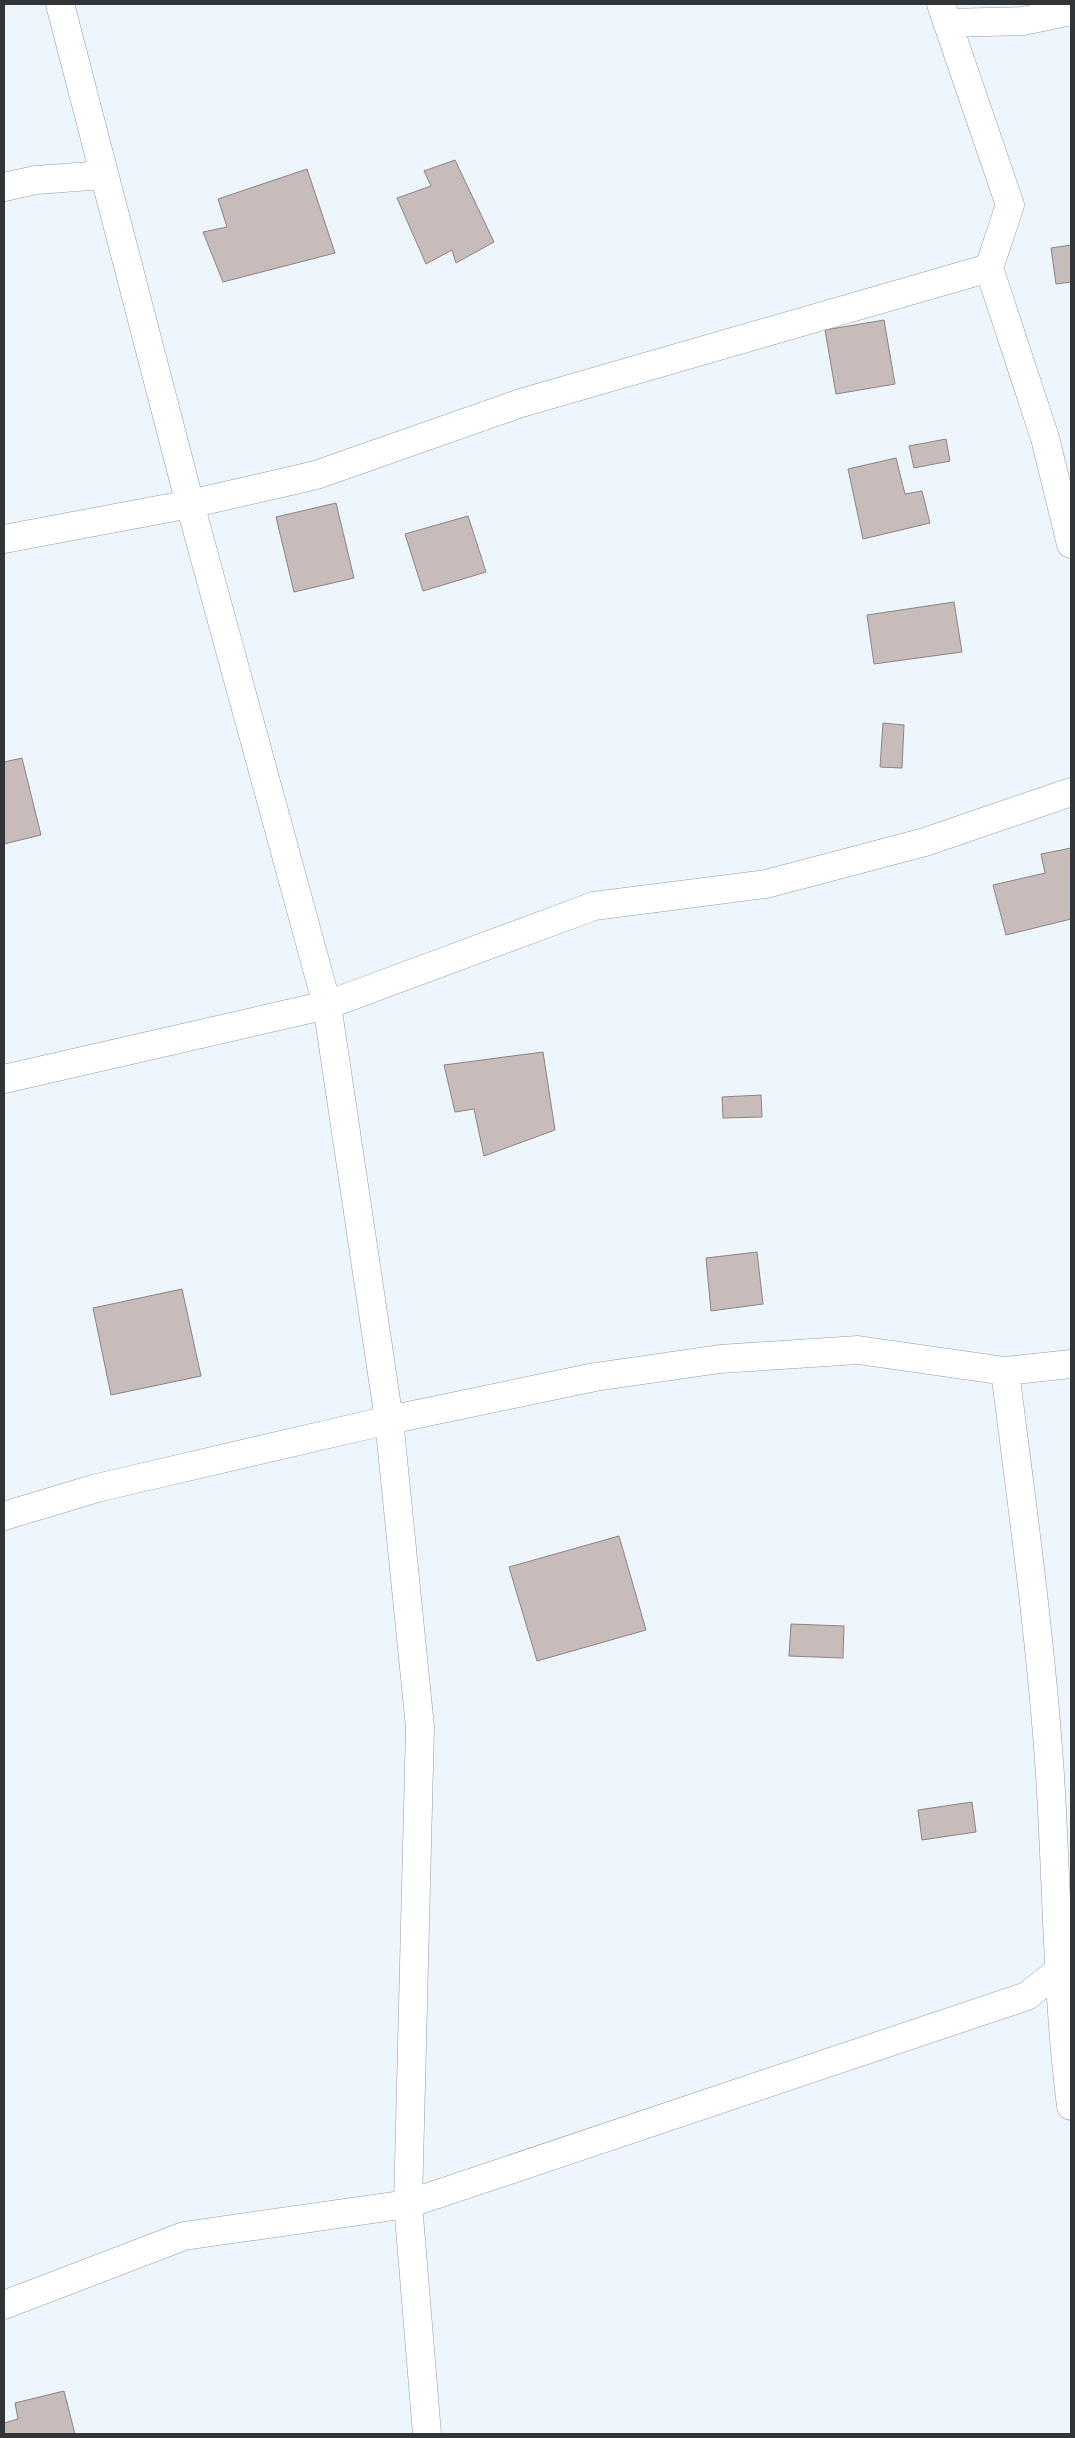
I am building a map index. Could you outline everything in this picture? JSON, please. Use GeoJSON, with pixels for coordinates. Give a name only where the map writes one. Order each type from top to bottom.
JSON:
{"type":"FeatureCollection","features":[{"type":"Feature","properties":{"kind":"street"},"geometry":{"type":"LineString","coordinates":[[60,4],[190,504],[328,1004],[389,1420],[420,1727],[408,2204],[427,2434]]}},
{"type":"Feature","properties":{"kind":"street"},"geometry":{"type":"LineString","coordinates":[[1071,11],[1023,21],[944,13],[1010,205],[989,268],[1046,438],[1071,544]]}},
{"type":"Feature","properties":{"kind":"street"},"geometry":{"type":"LineString","coordinates":[[4,187],[36,180],[104,175]]}},
{"type":"Feature","properties":{"kind":"street"},"geometry":{"type":"LineString","coordinates":[[4,539],[190,504],[316,475],[521,403],[989,268]]}},
{"type":"Feature","properties":{"kind":"street"},"geometry":{"type":"LineString","coordinates":[[4,1079],[328,1004],[594,906],[766,884],[925,842],[1071,792]]}},
{"type":"Feature","properties":{"kind":"street"},"geometry":{"type":"LineString","coordinates":[[4,1516],[98,1488],[389,1420],[596,1377],[720,1359],[858,1350],[1005,1371],[1071,1364]]}},
{"type":"Feature","properties":{"kind":"street"},"geometry":{"type":"LineString","coordinates":[[1005,1371],[1039,1642],[1065,1965],[1071,2106]]}},
{"type":"Feature","properties":{"kind":"street"},"geometry":{"type":"LineString","coordinates":[[4,2305],[184,2236],[408,2204],[1027,1996],[1065,1965]]}},
{"type":"Feature","properties":{"kind":"building"},"geometry":{"type":"Polygon","coordinates":[[[455,160],[494,242],[456,263],[452,250],[426,264],[397,198],[431,186],[424,171],[455,160]]]}},
{"type":"Feature","properties":{"kind":"building"},"geometry":{"type":"Polygon","coordinates":[[[307,169],[335,253],[223,282],[203,232],[227,227],[218,199],[307,169]]]}},
{"type":"Feature","properties":{"kind":"building"},"geometry":{"type":"Polygon","coordinates":[[[1071,245],[1071,282],[1056,284],[1051,248],[1071,245]]]}},
{"type":"Feature","properties":{"kind":"building"},"geometry":{"type":"Polygon","coordinates":[[[884,320],[895,384],[836,394],[825,330],[884,320]]]}},
{"type":"Feature","properties":{"kind":"building"},"geometry":{"type":"Polygon","coordinates":[[[946,439],[950,461],[914,468],[909,446],[946,439]]]}},
{"type":"Feature","properties":{"kind":"building"},"geometry":{"type":"Polygon","coordinates":[[[896,458],[905,494],[922,491],[930,523],[863,539],[848,469],[896,458]]]}},
{"type":"Feature","properties":{"kind":"building"},"geometry":{"type":"Polygon","coordinates":[[[336,503],[354,578],[294,592],[276,517],[336,503]]]}},
{"type":"Feature","properties":{"kind":"building"},"geometry":{"type":"Polygon","coordinates":[[[468,516],[486,572],[423,591],[405,534],[468,516]]]}},
{"type":"Feature","properties":{"kind":"building"},"geometry":{"type":"Polygon","coordinates":[[[954,602],[962,652],[874,664],[867,615],[954,602]]]}},
{"type":"Feature","properties":{"kind":"building"},"geometry":{"type":"Polygon","coordinates":[[[883,723],[904,725],[902,768],[880,767],[883,723]]]}},
{"type":"Feature","properties":{"kind":"building"},"geometry":{"type":"Polygon","coordinates":[[[22,758],[41,835],[4,844],[4,762],[22,758]]]}},
{"type":"Feature","properties":{"kind":"building"},"geometry":{"type":"Polygon","coordinates":[[[1071,848],[1071,919],[1006,935],[993,885],[1045,873],[1041,854],[1071,848]]]}},
{"type":"Feature","properties":{"kind":"building"},"geometry":{"type":"Polygon","coordinates":[[[543,1052],[555,1130],[484,1156],[474,1109],[455,1112],[444,1065],[543,1052]]]}},
{"type":"Feature","properties":{"kind":"building"},"geometry":{"type":"Polygon","coordinates":[[[761,1095],[762,1117],[723,1118],[722,1097],[761,1095]]]}},
{"type":"Feature","properties":{"kind":"building"},"geometry":{"type":"Polygon","coordinates":[[[757,1252],[763,1304],[711,1311],[706,1258],[757,1252]]]}},
{"type":"Feature","properties":{"kind":"building"},"geometry":{"type":"Polygon","coordinates":[[[182,1289],[201,1376],[111,1395],[93,1308],[182,1289]]]}},
{"type":"Feature","properties":{"kind":"building"},"geometry":{"type":"Polygon","coordinates":[[[619,1536],[646,1630],[537,1661],[509,1567],[619,1536]]]}},
{"type":"Feature","properties":{"kind":"building"},"geometry":{"type":"Polygon","coordinates":[[[791,1624],[844,1626],[843,1658],[789,1656],[791,1624]]]}},
{"type":"Feature","properties":{"kind":"building"},"geometry":{"type":"Polygon","coordinates":[[[972,1802],[976,1832],[922,1840],[918,1810],[972,1802]]]}},
{"type":"Feature","properties":{"kind":"building"},"geometry":{"type":"Polygon","coordinates":[[[64,2391],[75,2434],[4,2434],[4,2423],[18,2419],[15,2403],[64,2391]]]}}]}
